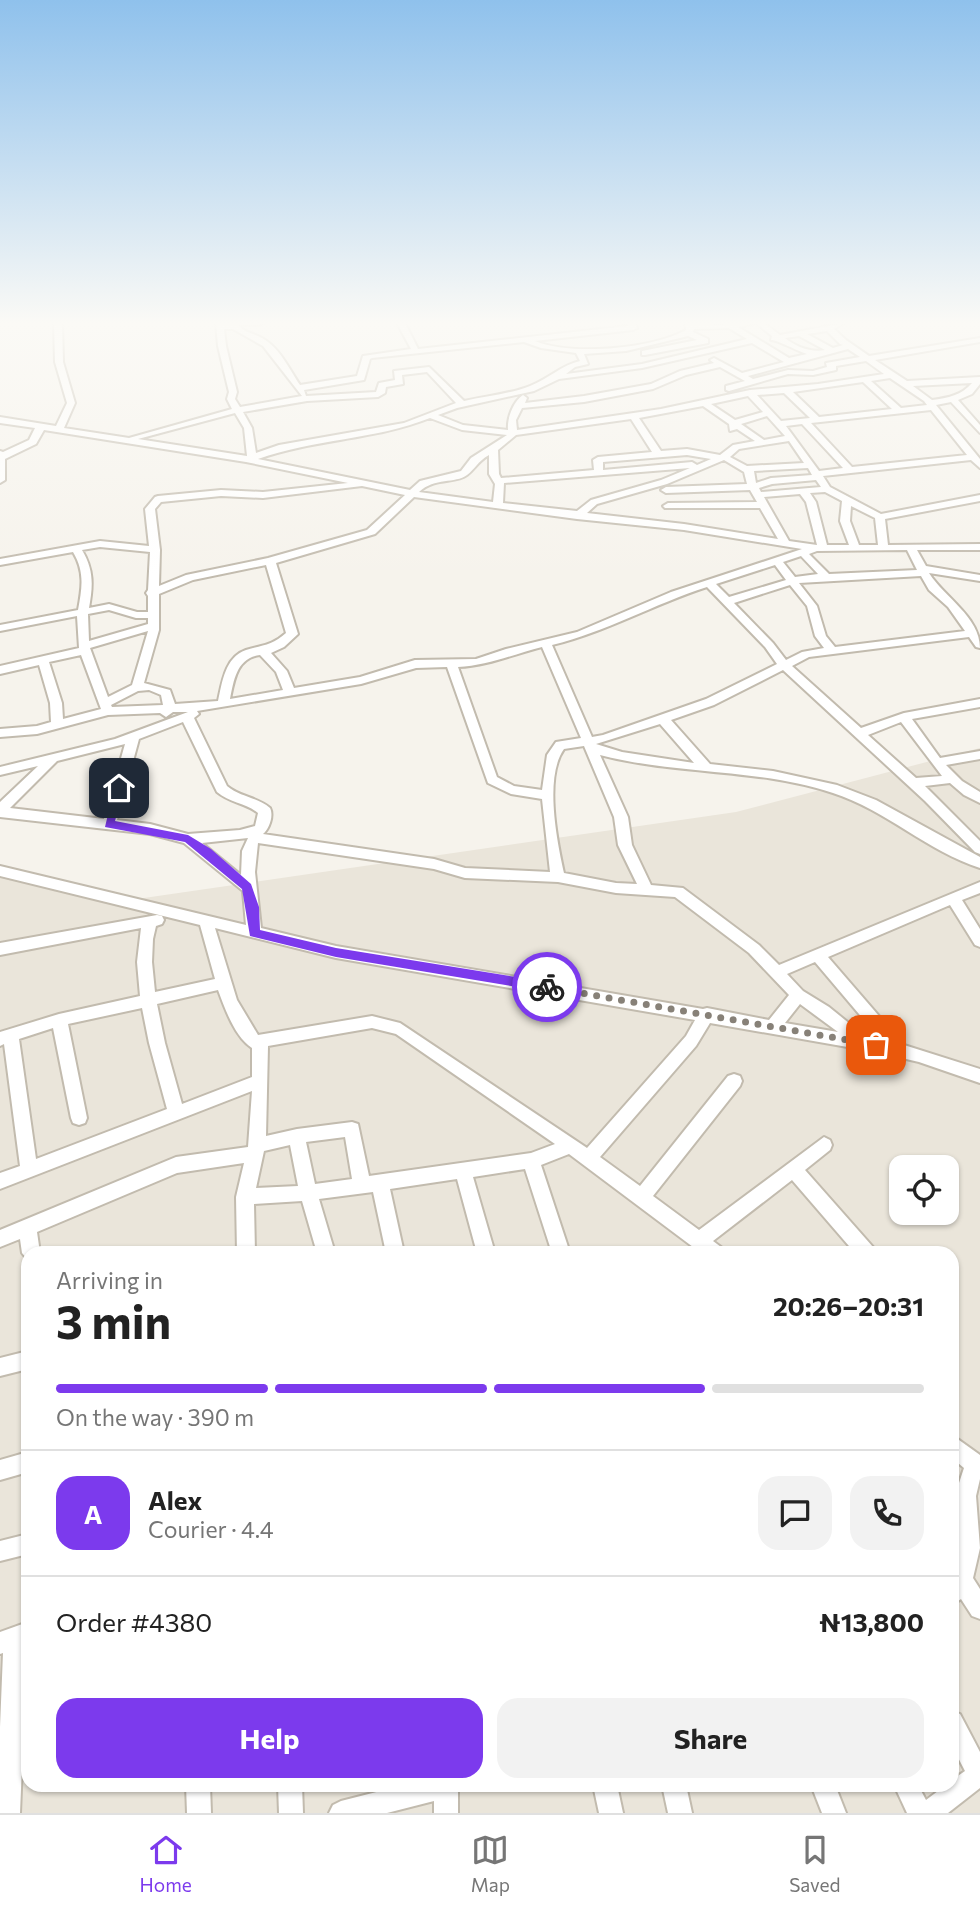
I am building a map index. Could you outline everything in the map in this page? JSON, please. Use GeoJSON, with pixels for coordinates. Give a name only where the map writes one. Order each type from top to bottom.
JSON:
{"type":"FeatureCollection","features":[{"type":"Feature","properties":{"kind":"street"},"geometry":{"type":"LineString","coordinates":[[59,429],[69,408]]}},
{"type":"Feature","properties":{"kind":"street"},"geometry":{"type":"LineString","coordinates":[[237,408],[248,428],[249,459]]}},
{"type":"Feature","properties":{"kind":"street"},"geometry":{"type":"LineString","coordinates":[[125,440],[204,417],[257,408]]}},
{"type":"Feature","properties":{"kind":"street"},"geometry":{"type":"LineString","coordinates":[[249,459],[279,448],[406,425],[451,408]]}},
{"type":"Feature","properties":{"kind":"street"},"geometry":{"type":"LineString","coordinates":[[513,433],[512,420],[519,408]]}},
{"type":"Feature","properties":{"kind":"street"},"geometry":{"type":"LineString","coordinates":[[654,408],[661,411]]}},
{"type":"Feature","properties":{"kind":"street"},"geometry":{"type":"LineString","coordinates":[[429,415],[462,427],[513,433],[677,408]]}},
{"type":"Feature","properties":{"kind":"street"},"geometry":{"type":"LineString","coordinates":[[711,408],[760,441]]}},
{"type":"Feature","properties":{"kind":"street"},"geometry":{"type":"LineString","coordinates":[[765,408],[792,438],[827,488],[880,517],[979,499]]}},
{"type":"Feature","properties":{"kind":"street"},"geometry":{"type":"LineString","coordinates":[[804,408],[816,419]]}},
{"type":"Feature","properties":{"kind":"street"},"geometry":{"type":"LineString","coordinates":[[780,424],[914,408]]}},
{"type":"Feature","properties":{"kind":"street"},"geometry":{"type":"LineString","coordinates":[[934,408],[976,461]]}},
{"type":"Feature","properties":{"kind":"street"},"geometry":{"type":"LineString","coordinates":[[957,438],[978,430],[960,408]]}},
{"type":"Feature","properties":{"kind":"street"},"geometry":{"type":"LineString","coordinates":[[734,423],[769,412]]}},
{"type":"Feature","properties":{"kind":"street"},"geometry":{"type":"LineString","coordinates":[[633,415],[658,454]]}},
{"type":"Feature","properties":{"kind":"street"},"geometry":{"type":"LineString","coordinates":[[0,420],[249,459],[413,492],[577,516],[669,525],[819,548],[855,559],[922,571],[980,578]]}},
{"type":"Feature","properties":{"kind":"street"},"geometry":{"type":"LineString","coordinates":[[804,421],[850,471]]}},
{"type":"Feature","properties":{"kind":"street"},"geometry":{"type":"LineString","coordinates":[[734,423],[732,436],[736,447]]}},
{"type":"Feature","properties":{"kind":"street"},"geometry":{"type":"LineString","coordinates":[[0,480],[0,455],[33,442],[41,426]]}},
{"type":"Feature","properties":{"kind":"street"},"geometry":{"type":"LineString","coordinates":[[152,593],[190,577],[270,561],[371,532],[423,483],[464,473],[469,463],[513,433]]}},
{"type":"Feature","properties":{"kind":"street"},"geometry":{"type":"LineString","coordinates":[[577,516],[594,502],[665,486],[736,447],[760,441],[792,438]]}},
{"type":"Feature","properties":{"kind":"street"},"geometry":{"type":"LineString","coordinates":[[493,449],[494,474],[499,481],[498,504]]}},
{"type":"Feature","properties":{"kind":"street"},"geometry":{"type":"LineString","coordinates":[[599,473],[599,459],[687,452],[722,457],[747,469],[816,472],[976,461]]}},
{"type":"Feature","properties":{"kind":"street"},"geometry":{"type":"LineString","coordinates":[[499,481],[702,464]]}},
{"type":"Feature","properties":{"kind":"street"},"geometry":{"type":"LineString","coordinates":[[747,469],[785,543]]}},
{"type":"Feature","properties":{"kind":"street"},"geometry":{"type":"LineString","coordinates":[[759,496],[771,481],[816,472]]}},
{"type":"Feature","properties":{"kind":"street"},"geometry":{"type":"LineString","coordinates":[[138,685],[153,621],[155,550],[150,509],[154,502],[165,497],[221,493],[262,495],[367,484]]}},
{"type":"Feature","properties":{"kind":"street"},"geometry":{"type":"LineString","coordinates":[[665,486],[759,496]]}},
{"type":"Feature","properties":{"kind":"street"},"geometry":{"type":"LineString","coordinates":[[665,486],[669,525]]}},
{"type":"Feature","properties":{"kind":"street"},"geometry":{"type":"LineString","coordinates":[[668,506],[827,488]]}},
{"type":"Feature","properties":{"kind":"street"},"geometry":{"type":"LineString","coordinates":[[803,491],[811,502],[819,548]]}},
{"type":"Feature","properties":{"kind":"street"},"geometry":{"type":"LineString","coordinates":[[811,502],[843,497]]}},
{"type":"Feature","properties":{"kind":"street"},"geometry":{"type":"LineString","coordinates":[[843,497],[845,521],[855,559]]}},
{"type":"Feature","properties":{"kind":"street"},"geometry":{"type":"LineString","coordinates":[[880,517],[883,548]]}},
{"type":"Feature","properties":{"kind":"street"},"geometry":{"type":"LineString","coordinates":[[0,562],[75,547],[120,544],[155,550]]}},
{"type":"Feature","properties":{"kind":"street"},"geometry":{"type":"LineString","coordinates":[[75,547],[86,566],[90,584],[82,613],[86,648],[106,707]]}},
{"type":"Feature","properties":{"kind":"street"},"geometry":{"type":"LineString","coordinates":[[728,601],[795,581],[825,576],[855,559],[883,548],[980,547]]}},
{"type":"Feature","properties":{"kind":"street"},"geometry":{"type":"LineString","coordinates":[[106,707],[206,707],[381,676],[415,664],[452,666],[477,663],[580,635],[663,598],[819,548]]}},
{"type":"Feature","properties":{"kind":"street"},"geometry":{"type":"LineString","coordinates":[[911,549],[933,588],[952,605],[980,645]]}},
{"type":"Feature","properties":{"kind":"street"},"geometry":{"type":"LineString","coordinates":[[803,553],[825,576]]}},
{"type":"Feature","properties":{"kind":"street"},"geometry":{"type":"LineString","coordinates":[[223,703],[233,663],[240,656],[262,650],[292,634],[270,561]]}},
{"type":"Feature","properties":{"kind":"street"},"geometry":{"type":"LineString","coordinates":[[777,561],[812,606],[821,636],[833,652]]}},
{"type":"Feature","properties":{"kind":"street"},"geometry":{"type":"LineString","coordinates":[[709,583],[783,664],[930,798],[980,849]]}},
{"type":"Feature","properties":{"kind":"street"},"geometry":{"type":"LineString","coordinates":[[0,628],[109,607],[153,621]]}},
{"type":"Feature","properties":{"kind":"street"},"geometry":{"type":"LineString","coordinates":[[1,667],[43,660],[86,648],[153,621]]}},
{"type":"Feature","properties":{"kind":"street"},"geometry":{"type":"LineString","coordinates":[[589,745],[710,702],[806,654],[970,634]]}},
{"type":"Feature","properties":{"kind":"street"},"geometry":{"type":"LineString","coordinates":[[546,644],[621,817],[625,845],[647,890]]}},
{"type":"Feature","properties":{"kind":"street"},"geometry":{"type":"LineString","coordinates":[[262,650],[281,671],[289,691]]}},
{"type":"Feature","properties":{"kind":"street"},"geometry":{"type":"LineString","coordinates":[[43,660],[56,703],[57,724]]}},
{"type":"Feature","properties":{"kind":"street"},"geometry":{"type":"LineString","coordinates":[[452,666],[465,708],[485,753],[492,780],[510,790],[548,795]]}},
{"type":"Feature","properties":{"kind":"street"},"geometry":{"type":"LineString","coordinates":[[0,733],[37,730],[106,707],[138,685],[147,684],[166,694],[170,707]]}},
{"type":"Feature","properties":{"kind":"street"},"geometry":{"type":"LineString","coordinates":[[858,734],[904,717],[980,703]]}},
{"type":"Feature","properties":{"kind":"street"},"geometry":{"type":"LineString","coordinates":[[156,728],[170,707]]}},
{"type":"Feature","properties":{"kind":"street"},"geometry":{"type":"LineString","coordinates":[[0,771],[133,737],[206,707]]}},
{"type":"Feature","properties":{"kind":"street"},"geometry":{"type":"LineString","coordinates":[[187,717],[222,789],[229,796],[251,802],[265,811],[255,838],[247,887],[253,907],[254,933]]}},
{"type":"Feature","properties":{"kind":"street"},"geometry":{"type":"LineString","coordinates":[[904,717],[951,779],[962,789],[980,798]]}},
{"type":"Feature","properties":{"kind":"street"},"geometry":{"type":"LineString","coordinates":[[663,719],[705,767]]}},
{"type":"Feature","properties":{"kind":"street"},"geometry":{"type":"LineString","coordinates":[[109,824],[133,737]]}},
{"type":"Feature","properties":{"kind":"street"},"geometry":{"type":"LineString","coordinates":[[558,877],[552,853],[548,795],[550,758],[554,750],[569,742],[647,762],[705,767],[834,788],[883,808],[980,863]]}},
{"type":"Feature","properties":{"kind":"street"},"geometry":{"type":"LineString","coordinates":[[939,762],[980,755]]}},
{"type":"Feature","properties":{"kind":"street"},"geometry":{"type":"LineString","coordinates":[[0,811],[55,758]]}},
{"type":"Feature","properties":{"kind":"street"},"geometry":{"type":"LineString","coordinates":[[911,783],[951,779]]}},
{"type":"Feature","properties":{"kind":"street"},"geometry":{"type":"LineString","coordinates":[[0,811],[109,824],[188,839],[240,835],[433,864],[465,873],[558,877],[678,892],[754,949],[798,995],[824,1011],[862,1042]]}},
{"type":"Feature","properties":{"kind":"street"},"geometry":{"type":"LineString","coordinates":[[240,835],[255,838]]}},
{"type":"Feature","properties":{"kind":"street"},"geometry":{"type":"LineString","coordinates":[[188,839],[247,887]]}},
{"type":"Feature","properties":{"kind":"street"},"geometry":{"type":"LineString","coordinates":[[0,871],[336,952],[862,1042],[980,1076]]}},
{"type":"Feature","properties":{"kind":"street"},"geometry":{"type":"LineString","coordinates":[[777,972],[980,887]]}},
{"type":"Feature","properties":{"kind":"street"},"geometry":{"type":"LineString","coordinates":[[954,900],[980,941]]}},
{"type":"Feature","properties":{"kind":"street"},"geometry":{"type":"LineString","coordinates":[[0,948],[184,916]]}},
{"type":"Feature","properties":{"kind":"street"},"geometry":{"type":"LineString","coordinates":[[206,920],[236,1018],[254,1042],[372,1023],[385,1023],[400,1029],[588,1158],[706,1246]]}},
{"type":"Feature","properties":{"kind":"street"},"geometry":{"type":"LineString","coordinates":[[150,922],[143,949],[158,1055],[176,1112]]}},
{"type":"Feature","properties":{"kind":"street"},"geometry":{"type":"LineString","coordinates":[[818,955],[900,1051]]}},
{"type":"Feature","properties":{"kind":"street"},"geometry":{"type":"LineString","coordinates":[[29,1171],[6,1037],[59,1020],[224,983]]}},
{"type":"Feature","properties":{"kind":"street"},"geometry":{"type":"LineString","coordinates":[[774,1027],[798,995]]}},
{"type":"Feature","properties":{"kind":"street"},"geometry":{"type":"LineString","coordinates":[[588,1158],[691,1041],[707,1014]]}},
{"type":"Feature","properties":{"kind":"street"},"geometry":{"type":"LineString","coordinates":[[59,1020],[79,1118]]}},
{"type":"Feature","properties":{"kind":"street"},"geometry":{"type":"LineString","coordinates":[[246,1246],[245,1197],[256,1150],[260,1042]]}},
{"type":"Feature","properties":{"kind":"street"},"geometry":{"type":"LineString","coordinates":[[0,1181],[260,1081]]}},
{"type":"Feature","properties":{"kind":"street"},"geometry":{"type":"LineString","coordinates":[[640,1199],[734,1081]]}},
{"type":"Feature","properties":{"kind":"street"},"geometry":{"type":"LineString","coordinates":[[0,1238],[176,1165],[256,1150],[297,1136],[352,1129],[362,1186]]}},
{"type":"Feature","properties":{"kind":"street"},"geometry":{"type":"LineString","coordinates":[[297,1136],[307,1193],[324,1246]]}},
{"type":"Feature","properties":{"kind":"street"},"geometry":{"type":"LineString","coordinates":[[699,1241],[824,1145]]}},
{"type":"Feature","properties":{"kind":"street"},"geometry":{"type":"LineString","coordinates":[[245,1197],[380,1184],[531,1161],[571,1146]]}},
{"type":"Feature","properties":{"kind":"street"},"geometry":{"type":"LineString","coordinates":[[531,1161],[559,1246]]}},
{"type":"Feature","properties":{"kind":"street"},"geometry":{"type":"LineString","coordinates":[[793,1169],[861,1246]]}},
{"type":"Feature","properties":{"kind":"street"},"geometry":{"type":"LineString","coordinates":[[463,1170],[484,1246]]}},
{"type":"Feature","properties":{"kind":"street"},"geometry":{"type":"LineString","coordinates":[[380,1184],[393,1246]]}},
{"type":"Feature","properties":{"kind":"street"},"geometry":{"type":"LineString","coordinates":[[27,1226],[30,1246]]}},
{"type":"Feature","properties":{"kind":"street"},"geometry":{"type":"LineString","coordinates":[[0,1367],[21,1362]]}},
{"type":"Feature","properties":{"kind":"street"},"geometry":{"type":"LineString","coordinates":[[959,1451],[978,1466],[959,1496],[979,1544],[979,1566],[959,1590],[980,1608]]}},
{"type":"Feature","properties":{"kind":"street"},"geometry":{"type":"LineString","coordinates":[[0,1471],[21,1464]]}},
{"type":"Feature","properties":{"kind":"street"},"geometry":{"type":"LineString","coordinates":[[0,1552],[21,1546]]}},
{"type":"Feature","properties":{"kind":"street"},"geometry":{"type":"LineString","coordinates":[[8,1813],[14,1638]]}},
{"type":"Feature","properties":{"kind":"street"},"geometry":{"type":"LineString","coordinates":[[959,1735],[980,1775],[959,1790]]}},
{"type":"Feature","properties":{"kind":"street"},"geometry":{"type":"LineString","coordinates":[[198,1792],[199,1813]]}},
{"type":"Feature","properties":{"kind":"street"},"geometry":{"type":"LineString","coordinates":[[290,1792],[291,1813]]}},
{"type":"Feature","properties":{"kind":"street"},"geometry":{"type":"LineString","coordinates":[[341,1813],[423,1792]]}},
{"type":"Feature","properties":{"kind":"street"},"geometry":{"type":"LineString","coordinates":[[446,1792],[446,1813]]}},
{"type":"Feature","properties":{"kind":"street"},"geometry":{"type":"LineString","coordinates":[[606,1792],[611,1813]]}},
{"type":"Feature","properties":{"kind":"street"},"geometry":{"type":"LineString","coordinates":[[676,1792],[680,1813]]}},
{"type":"Feature","properties":{"kind":"street"},"geometry":{"type":"LineString","coordinates":[[826,1792],[834,1813]]}},
{"type":"Feature","properties":{"kind":"street"},"geometry":{"type":"LineString","coordinates":[[910,1792],[920,1813]]}},
{"type":"Feature","properties":{"kind":"street"},"geometry":{"type":"LineString","coordinates":[[928,1813],[957,1792]]}},
{"type":"Feature","properties":{"kind":"shaded area"},"geometry":{"type":"Polygon","coordinates":[[[980,748],[980,1813],[0,1813],[0,874],[137,899],[736,812],[980,748]]]}},
{"type":"Feature","properties":{"kind":"way so far"},"geometry":{"type":"LineString","coordinates":[[547,987],[876,1045]]}},
{"type":"Feature","properties":{"kind":"route"},"geometry":{"type":"LineString","coordinates":[[119,788],[109,824],[188,839],[207,852],[247,887],[253,907],[254,933],[336,952],[547,987]]}}]}
